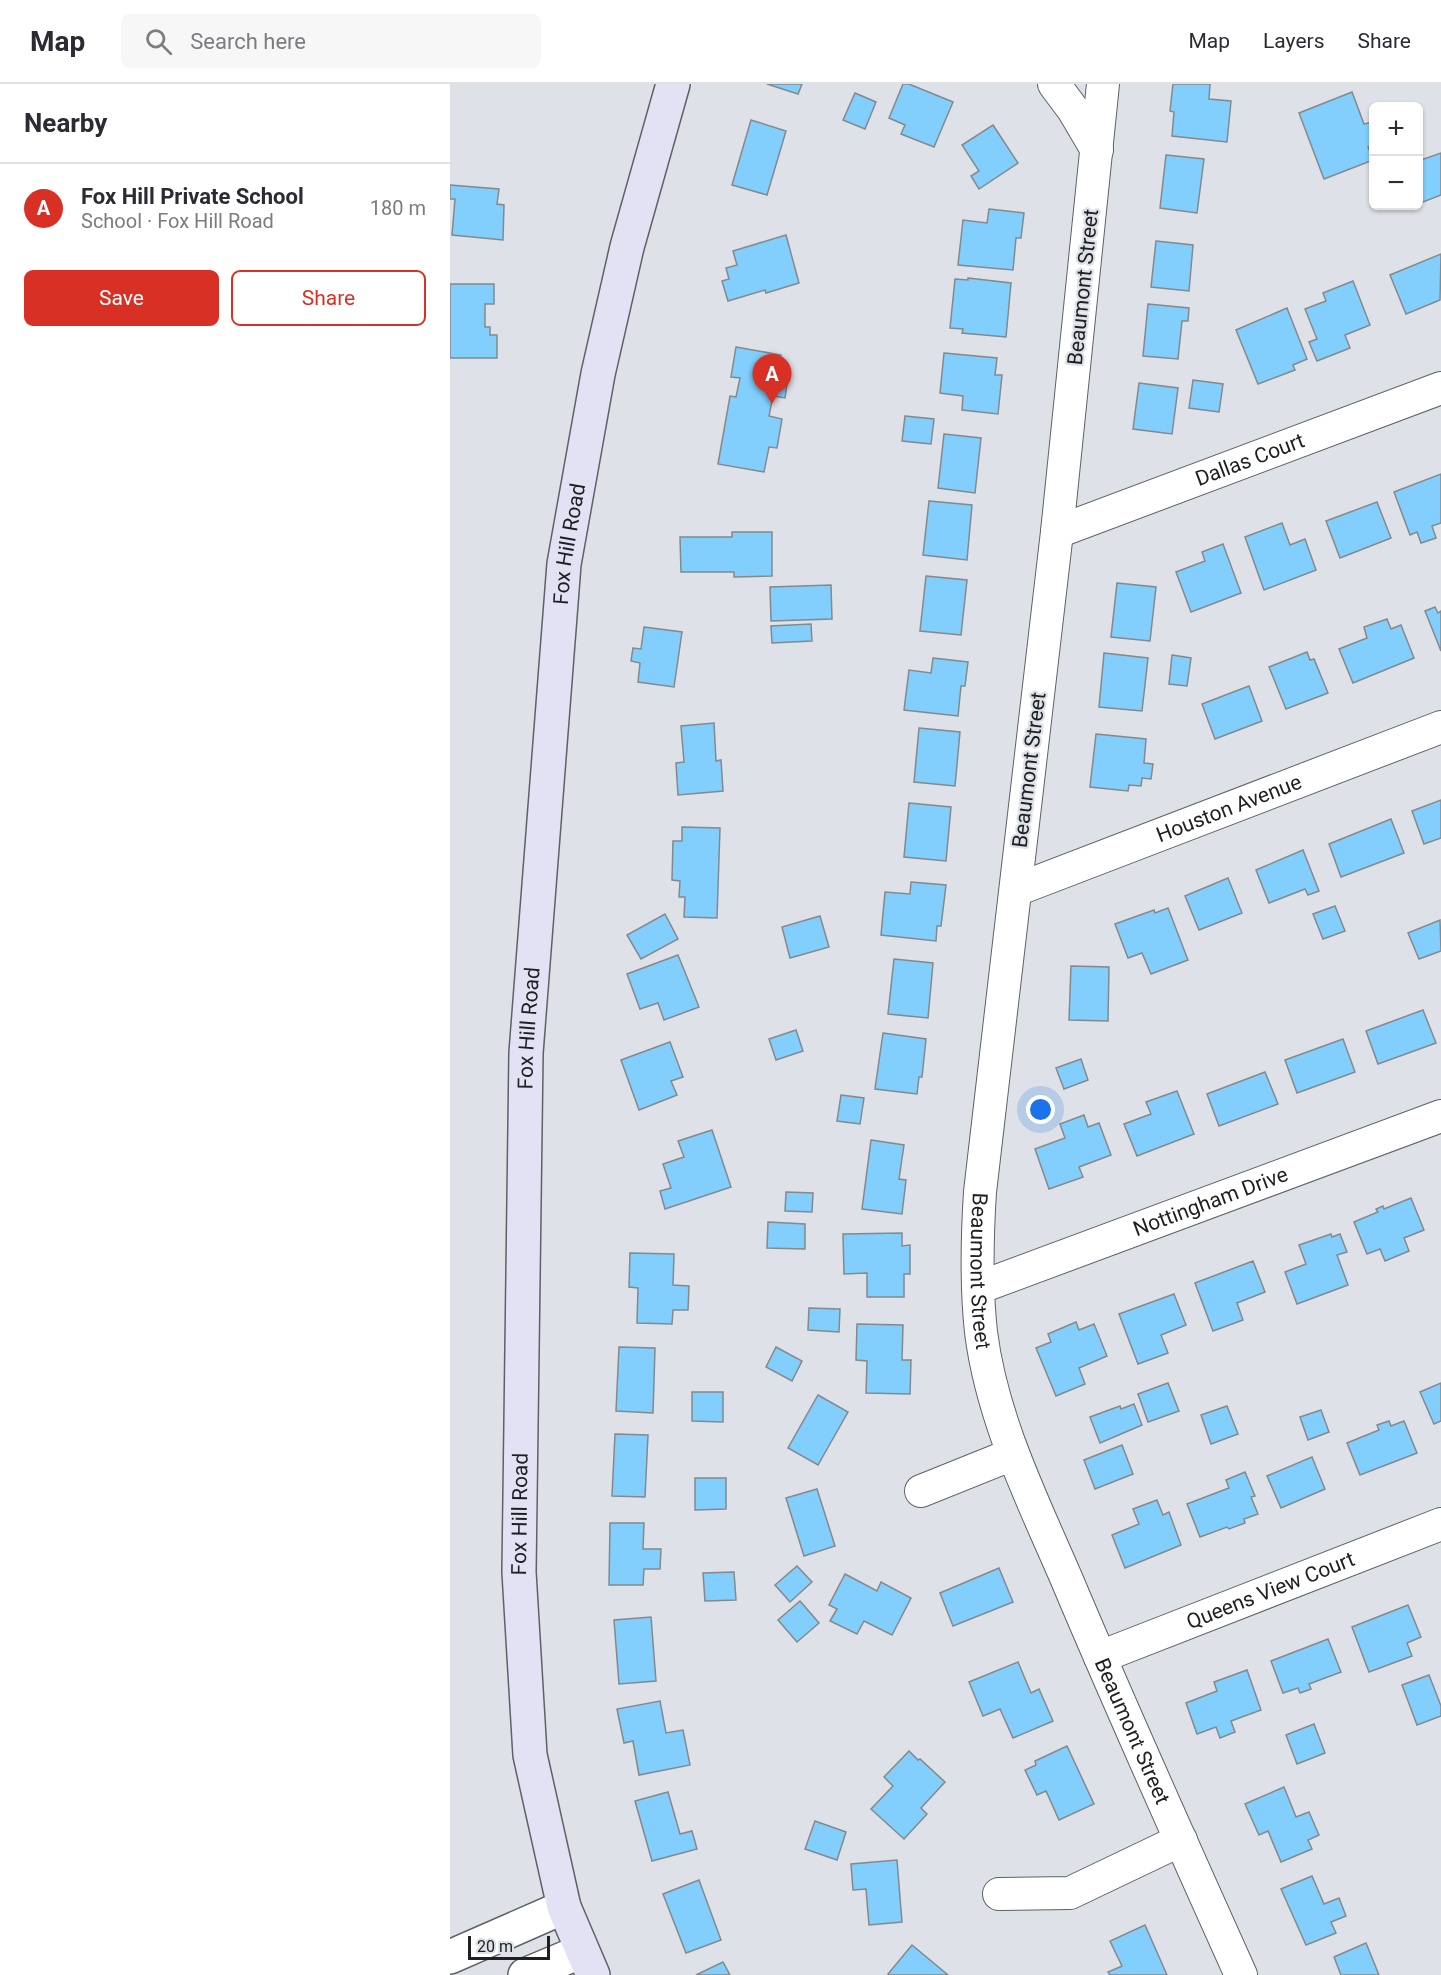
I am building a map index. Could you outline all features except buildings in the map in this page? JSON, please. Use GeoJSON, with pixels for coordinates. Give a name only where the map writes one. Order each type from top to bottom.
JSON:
{"type":"FeatureCollection","features":[{"type":"Feature","properties":{"kind":"main road","name":"Fox Hill Road"},"geometry":{"type":"LineString","coordinates":[[587,1963],[564,1907],[530,1755],[519,1572],[526,1053],[564,564],[598,374],[627,247],[673,84]]}},
{"type":"Feature","properties":{"kind":"street"},"geometry":{"type":"LineString","coordinates":[[1054,84],[1074,111],[1097,150]]}},
{"type":"Feature","properties":{"kind":"street","name":"Beaumont Street"},"geometry":{"type":"LineString","coordinates":[[1103,84],[1057,532],[980,1192],[977,1240],[981,1334],[999,1413],[1013,1454],[1241,1975]]}},
{"type":"Feature","properties":{"kind":"street","name":"Dallas Court"},"geometry":{"type":"LineString","coordinates":[[1057,532],[1441,388]]}},
{"type":"Feature","properties":{"kind":"street","name":"Houston Avenue"},"geometry":{"type":"LineString","coordinates":[[1016,890],[1441,727]]}},
{"type":"Feature","properties":{"kind":"street","name":"Nottingham Drive"},"geometry":{"type":"LineString","coordinates":[[978,1288],[1441,1116]]}},
{"type":"Feature","properties":{"kind":"street"},"geometry":{"type":"LineString","coordinates":[[921,1491],[1013,1454]]}},
{"type":"Feature","properties":{"kind":"street","name":"Queens View Court"},"geometry":{"type":"LineString","coordinates":[[1100,1657],[1441,1524]]}},
{"type":"Feature","properties":{"kind":"street"},"geometry":{"type":"LineString","coordinates":[[999,1894],[1070,1893],[1180,1840]]}},
{"type":"Feature","properties":{"kind":"street"},"geometry":{"type":"LineString","coordinates":[[450,1957],[564,1907]]}},
{"type":"Feature","properties":{"kind":"street"},"geometry":{"type":"LineString","coordinates":[[525,1975],[587,1963]]}},
{"type":"Feature","properties":{"kind":"place","name":"Fox Hill Private School"},"geometry":{"type":"Point","coordinates":[772,404]}}]}
